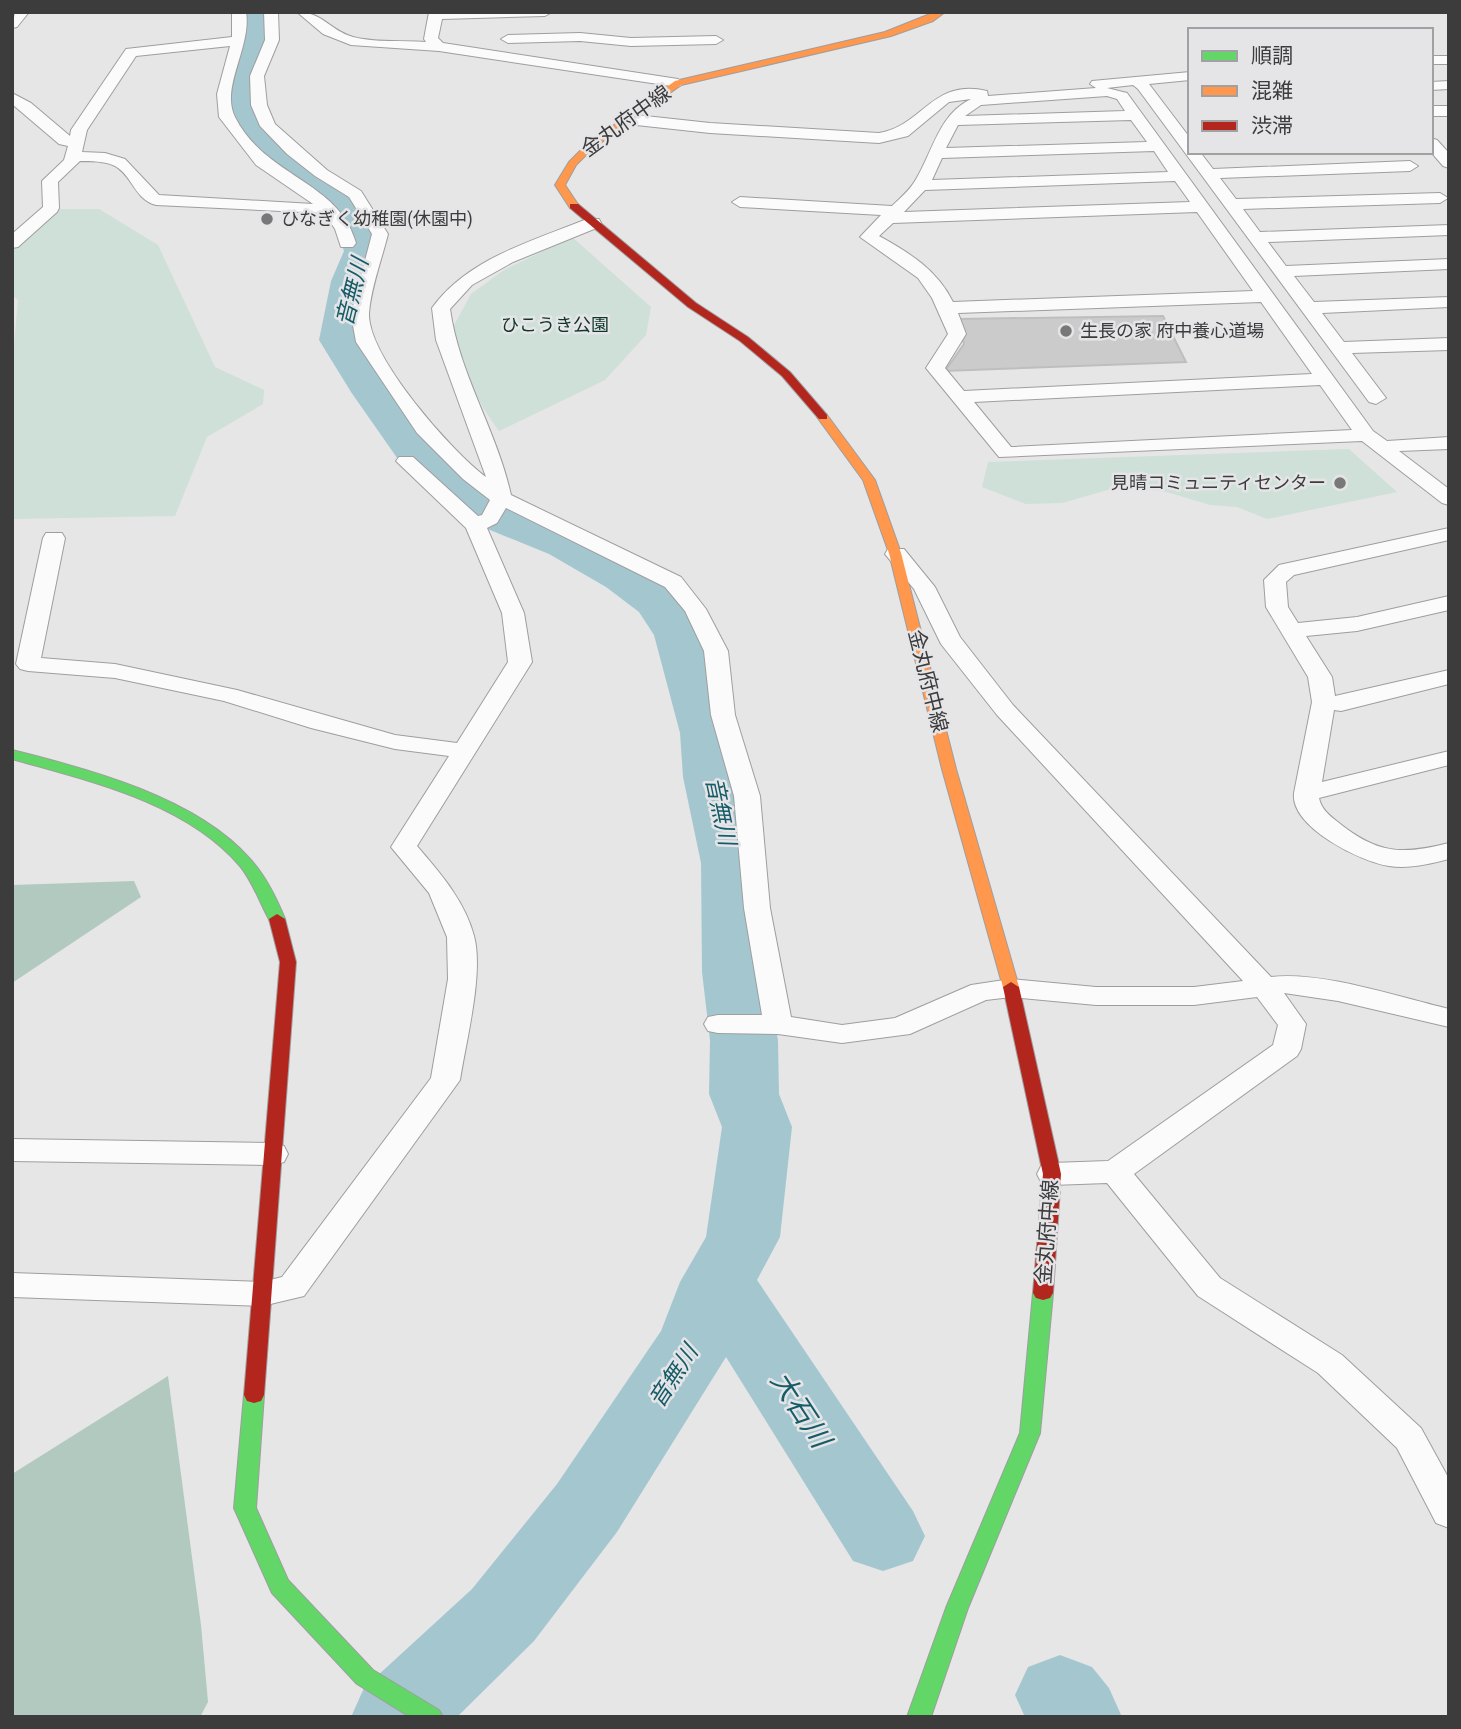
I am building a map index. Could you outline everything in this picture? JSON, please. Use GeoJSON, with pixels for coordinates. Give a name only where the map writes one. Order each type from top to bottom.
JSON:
{"type":"FeatureCollection","features":[{"type":"Feature","properties":{"kind":"main road","name":"金丸府中線"},"geometry":{"type":"LineString","coordinates":[[919,1717],[957,1608],[1030,1433],[1036,1388],[1052,1174],[1012,988],[949,769],[895,553],[869,480],[827,422],[786,374],[744,339],[692,305],[573,205],[560,185],[567,169],[582,150],[627,120],[656,94],[678,83],[888,33],[930,19],[941,12]]}},
{"type":"Feature","properties":{"kind":"main road"},"geometry":{"type":"LineString","coordinates":[[12,754],[118,786],[180,814],[239,855],[263,887],[281,926],[288,962],[245,1508],[280,1586],[365,1677],[431,1717]]}},
{"type":"Feature","properties":{"kind":"street"},"geometry":{"type":"LineString","coordinates":[[12,24],[22,12]]}},
{"type":"Feature","properties":{"kind":"street"},"geometry":{"type":"LineString","coordinates":[[239,12],[242,19],[239,41],[229,72],[225,113],[244,143],[267,166],[328,207],[346,235],[347,243]]}},
{"type":"Feature","properties":{"kind":"street"},"geometry":{"type":"LineString","coordinates":[[271,12],[272,40],[257,76],[259,105],[268,126],[293,151],[321,173],[355,194],[380,234],[360,314],[365,342],[424,429],[470,475],[501,498],[673,582],[695,609],[716,651],[723,715],[747,796],[757,908],[778,1025]]}},
{"type":"Feature","properties":{"kind":"street"},"geometry":{"type":"LineString","coordinates":[[304,12],[328,31],[351,41],[439,47],[678,83]]}},
{"type":"Feature","properties":{"kind":"street"},"geometry":{"type":"LineString","coordinates":[[439,47],[431,38],[436,14],[545,12]]}},
{"type":"Feature","properties":{"kind":"street"},"geometry":{"type":"LineString","coordinates":[[498,14],[516,59]]}},
{"type":"Feature","properties":{"kind":"street"},"geometry":{"type":"LineString","coordinates":[[508,39],[580,37],[631,42],[716,40]]}},
{"type":"Feature","properties":{"kind":"street"},"geometry":{"type":"LineString","coordinates":[[12,243],[51,208],[50,181],[72,162],[79,130],[131,51],[239,41]]}},
{"type":"Feature","properties":{"kind":"street"},"geometry":{"type":"LineString","coordinates":[[1188,76],[1004,95],[965,105],[953,121],[921,185],[867,237],[914,262],[932,281],[957,334],[934,368],[1006,453],[1366,435]]}},
{"type":"Feature","properties":{"kind":"street"},"geometry":{"type":"LineString","coordinates":[[1139,83],[1188,83]]}},
{"type":"Feature","properties":{"kind":"street"},"geometry":{"type":"LineString","coordinates":[[1139,83],[1170,113],[1188,146]]}},
{"type":"Feature","properties":{"kind":"street"},"geometry":{"type":"LineString","coordinates":[[627,120],[879,138],[899,136],[912,130],[938,102],[949,97],[1107,92],[1122,96],[1366,435],[1449,499]]}},
{"type":"Feature","properties":{"kind":"street"},"geometry":{"type":"LineString","coordinates":[[12,97],[25,105],[30,120],[75,149],[118,162],[130,169],[144,195],[156,200],[308,209],[328,207]]}},
{"type":"Feature","properties":{"kind":"street"},"geometry":{"type":"LineString","coordinates":[[953,121],[1135,115]]}},
{"type":"Feature","properties":{"kind":"street"},"geometry":{"type":"LineString","coordinates":[[1433,144],[1449,163]]}},
{"type":"Feature","properties":{"kind":"street"},"geometry":{"type":"LineString","coordinates":[[937,153],[1158,146]]}},
{"type":"Feature","properties":{"kind":"street"},"geometry":{"type":"LineString","coordinates":[[1193,154],[1376,398]]}},
{"type":"Feature","properties":{"kind":"street"},"geometry":{"type":"LineString","coordinates":[[1398,154],[1444,202]]}},
{"type":"Feature","properties":{"kind":"street"},"geometry":{"type":"LineString","coordinates":[[1208,174],[1410,166]]}},
{"type":"Feature","properties":{"kind":"street"},"geometry":{"type":"LineString","coordinates":[[921,185],[1180,176]]}},
{"type":"Feature","properties":{"kind":"street"},"geometry":{"type":"LineString","coordinates":[[740,202],[891,214],[1202,207]]}},
{"type":"Feature","properties":{"kind":"street"},"geometry":{"type":"LineString","coordinates":[[1230,204],[1444,202]]}},
{"type":"Feature","properties":{"kind":"street"},"geometry":{"type":"LineString","coordinates":[[483,522],[501,498],[495,469],[445,340],[441,308],[466,281],[508,258],[593,222]]}},
{"type":"Feature","properties":{"kind":"street"},"geometry":{"type":"LineString","coordinates":[[1255,237],[1449,230]]}},
{"type":"Feature","properties":{"kind":"street"},"geometry":{"type":"LineString","coordinates":[[1280,271],[1449,264]]}},
{"type":"Feature","properties":{"kind":"street"},"geometry":{"type":"LineString","coordinates":[[947,308],[1266,296]]}},
{"type":"Feature","properties":{"kind":"street"},"geometry":{"type":"LineString","coordinates":[[1307,308],[1449,302]]}},
{"type":"Feature","properties":{"kind":"street"},"geometry":{"type":"LineString","coordinates":[[1337,348],[1449,344]]}},
{"type":"Feature","properties":{"kind":"street"},"geometry":{"type":"LineString","coordinates":[[958,397],[1325,379]]}},
{"type":"Feature","properties":{"kind":"street"},"geometry":{"type":"LineString","coordinates":[[1387,452],[1394,445],[1449,443]]}},
{"type":"Feature","properties":{"kind":"street"},"geometry":{"type":"LineString","coordinates":[[12,1285],[262,1294],[293,1287],[445,1080],[462,979],[461,937],[441,891],[404,847],[520,662],[513,613],[483,522],[407,461]]}},
{"type":"Feature","properties":{"kind":"street"},"geometry":{"type":"LineString","coordinates":[[1449,534],[1287,570],[1275,580],[1277,607],[1320,677],[1324,702],[1306,800],[1311,812],[1348,843],[1382,859],[1415,860],[1449,851]]}},
{"type":"Feature","properties":{"kind":"street"},"geometry":{"type":"LineString","coordinates":[[54,538],[28,664],[127,674],[229,695],[320,723],[395,742],[464,751]]}},
{"type":"Feature","properties":{"kind":"street"},"geometry":{"type":"LineString","coordinates":[[895,553],[923,587],[949,639],[1005,710],[1266,989],[1292,1024],[1287,1049],[1115,1172],[1052,1174]]}},
{"type":"Feature","properties":{"kind":"street"},"geometry":{"type":"LineString","coordinates":[[1292,631],[1357,624],[1449,603]]}},
{"type":"Feature","properties":{"kind":"street"},"geometry":{"type":"LineString","coordinates":[[1324,702],[1341,704],[1449,677]]}},
{"type":"Feature","properties":{"kind":"street"},"geometry":{"type":"LineString","coordinates":[[1307,793],[1449,758]]}},
{"type":"Feature","properties":{"kind":"street"},"geometry":{"type":"LineString","coordinates":[[719,1024],[778,1025],[842,1034],[900,1027],[981,990],[1012,988],[1096,996],[1195,996],[1266,989],[1288,984],[1338,992],[1449,1018]]}},
{"type":"Feature","properties":{"kind":"street"},"geometry":{"type":"LineString","coordinates":[[12,1150],[273,1154]]}},
{"type":"Feature","properties":{"kind":"street"},"geometry":{"type":"LineString","coordinates":[[1115,1172],[1209,1287],[1329,1364],[1409,1438],[1449,1513]]}},
{"type":"Feature","properties":{"kind":"green space"},"geometry":{"type":"Polygon","coordinates":[[[56,209],[99,209],[158,245],[215,367],[264,390],[263,404],[207,437],[175,516],[12,519],[12,367],[18,300],[12,295],[12,246],[56,209]]]}},
{"type":"Feature","properties":{"kind":"green space","name":"ひこうき公園"},"geometry":{"type":"Polygon","coordinates":[[[572,237],[651,307],[646,335],[605,380],[499,431],[470,383],[452,329],[471,294],[504,270],[572,237]]]}},
{"type":"Feature","properties":{"kind":"green space"},"geometry":{"type":"Polygon","coordinates":[[[1349,449],[1397,492],[1267,519],[1237,507],[1210,505],[1167,492],[1118,487],[1062,503],[1026,504],[982,487],[988,462],[1349,449]]]}},
{"type":"Feature","properties":{"kind":"green space"},"geometry":{"type":"Polygon","coordinates":[[[134,881],[141,897],[12,983],[12,885],[134,881]]]}},
{"type":"Feature","properties":{"kind":"green space"},"geometry":{"type":"Polygon","coordinates":[[[168,1376],[201,1625],[208,1702],[200,1717],[12,1717],[12,1474],[168,1376]]]}},
{"type":"Feature","properties":{"kind":"building","name":"生長の家 府中養心道場"},"geometry":{"type":"Polygon","coordinates":[[[1163,316],[1186,362],[945,371],[964,344],[957,319],[1163,316]]]}},
{"type":"Feature","properties":{"kind":"waterway","name":"音無川"},"geometry":{"type":"LineString","coordinates":[[251,12],[249,50],[239,109],[251,136],[283,167],[325,188],[348,211],[364,251],[352,281],[341,340],[373,392],[419,455],[452,482],[507,520],[567,543],[624,576],[658,601],[681,635],[708,733],[712,777],[732,863],[734,972],[744,1040],[744,1094],[757,1127],[743,1237],[718,1282]]}},
{"type":"Feature","properties":{"kind":"waterway","name":"音無川"},"geometry":{"type":"LineString","coordinates":[[396,1717],[503,1615],[587,1508],[696,1341],[718,1282]]}},
{"type":"Feature","properties":{"kind":"waterway","name":"大石川"},"geometry":{"type":"LineString","coordinates":[[718,1282],[883,1536]]}},
{"type":"Feature","properties":{"kind":"waterway","name":"大石川"},"geometry":{"type":"LineString","coordinates":[[1060,1695],[1077,1717]]}},
{"type":"Feature","properties":{"kind":"traffic: fast"},"geometry":{"type":"LineString","coordinates":[[12,754],[132,792],[190,819],[238,855],[261,885],[277,919]]}},
{"type":"Feature","properties":{"kind":"traffic: fast"},"geometry":{"type":"LineString","coordinates":[[919,1717],[957,1608],[1030,1433],[1043,1293]]}},
{"type":"Feature","properties":{"kind":"traffic: fast"},"geometry":{"type":"LineString","coordinates":[[254,1395],[245,1508],[280,1586],[365,1677],[431,1717]]}},
{"type":"Feature","properties":{"kind":"traffic: slow"},"geometry":{"type":"LineString","coordinates":[[574,206],[560,185],[572,164],[588,148],[678,83],[888,34],[930,19],[941,12]]}},
{"type":"Feature","properties":{"kind":"traffic: slow"},"geometry":{"type":"LineString","coordinates":[[823,417],[869,480],[895,553],[949,769],[1011,987]]}},
{"type":"Feature","properties":{"kind":"traffic: jam"},"geometry":{"type":"LineString","coordinates":[[574,206],[692,305],[744,339],[786,374],[823,417]]}},
{"type":"Feature","properties":{"kind":"traffic: jam"},"geometry":{"type":"LineString","coordinates":[[254,1395],[288,962],[277,919]]}},
{"type":"Feature","properties":{"kind":"traffic: jam"},"geometry":{"type":"LineString","coordinates":[[1011,987],[1052,1174],[1043,1293]]}},
{"type":"Feature","properties":{"kind":"place","name":"ひなぎく幼稚園(休園中)"},"geometry":{"type":"Point","coordinates":[267,219]}},
{"type":"Feature","properties":{"kind":"place","name":"生長の家 府中養心道場"},"geometry":{"type":"Point","coordinates":[1066,331]}},
{"type":"Feature","properties":{"kind":"place","name":"見晴コミュニティセンター"},"geometry":{"type":"Point","coordinates":[1340,483]}}]}
